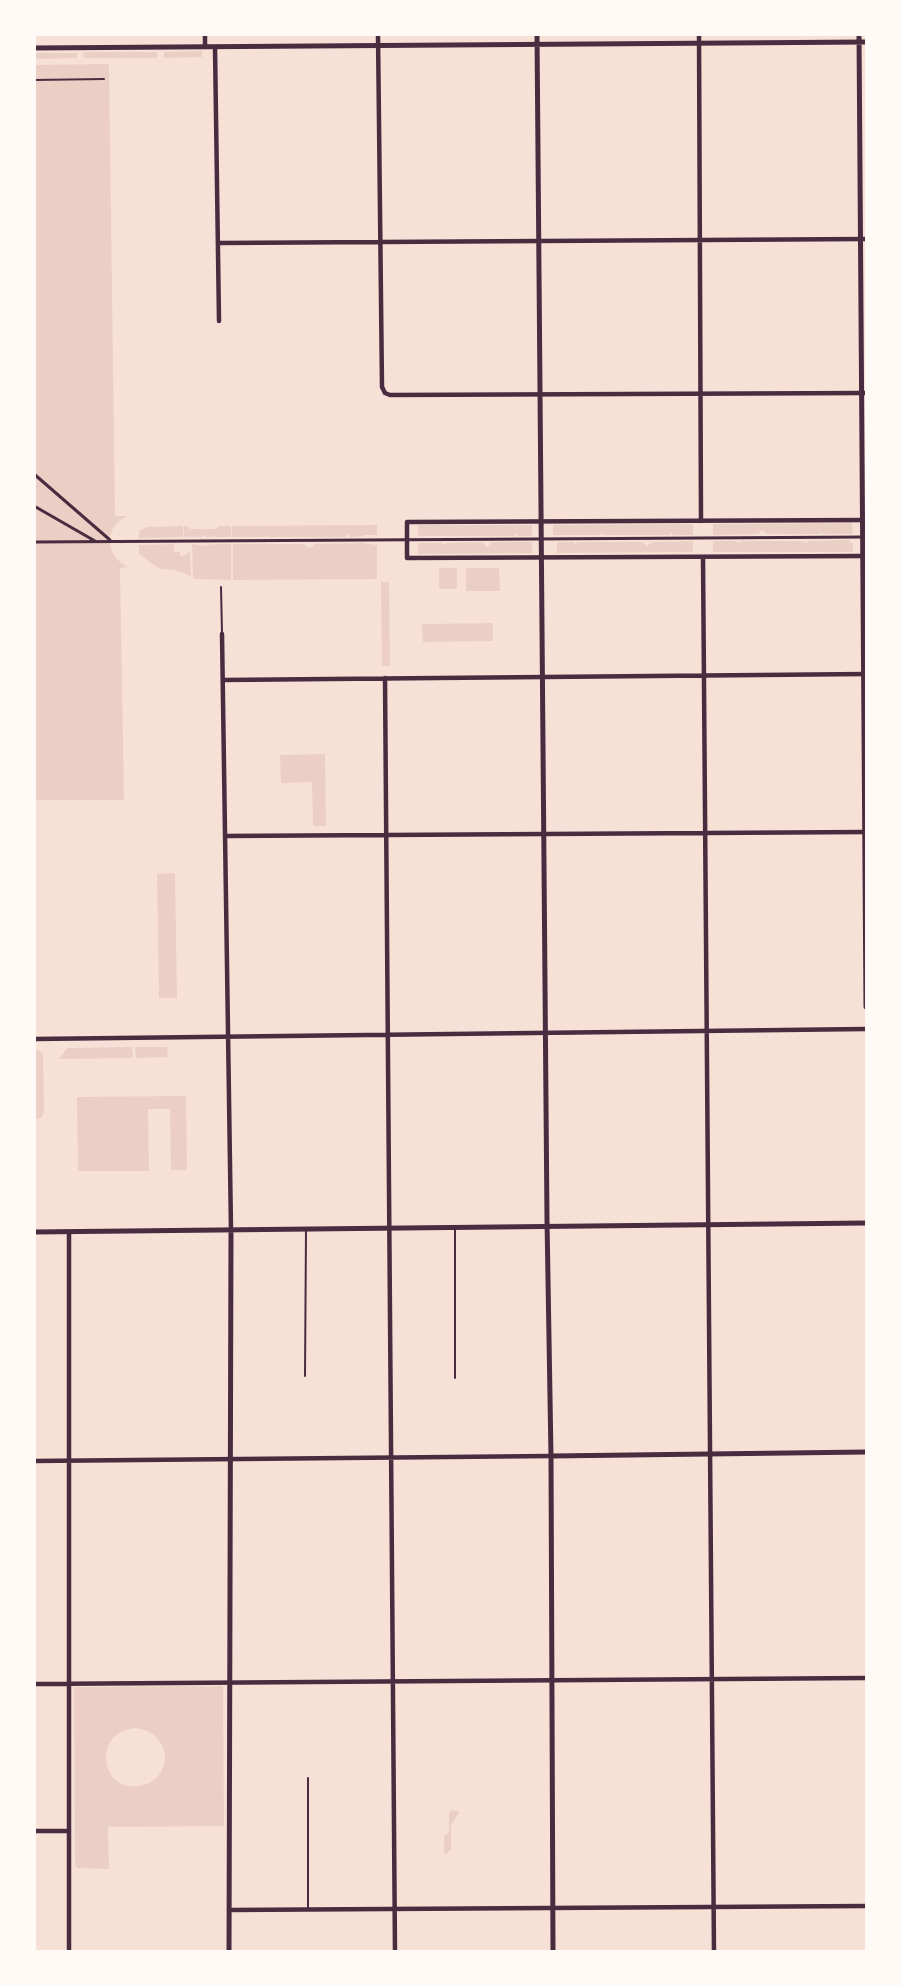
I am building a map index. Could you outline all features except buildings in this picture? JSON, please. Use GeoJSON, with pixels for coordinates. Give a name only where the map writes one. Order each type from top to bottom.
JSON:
{"type":"FeatureCollection","features":[{"type":"Feature","properties":{"kind":"street"},"geometry":{"type":"LineString","coordinates":[[205,34],[205,47]]}},
{"type":"Feature","properties":{"kind":"street"},"geometry":{"type":"LineString","coordinates":[[378,34],[382,387],[385,393],[390,395],[864,393]]}},
{"type":"Feature","properties":{"kind":"street"},"geometry":{"type":"LineString","coordinates":[[537,34],[554,1952]]}},
{"type":"Feature","properties":{"kind":"street"},"geometry":{"type":"LineString","coordinates":[[699,34],[700,521]]}},
{"type":"Feature","properties":{"kind":"street"},"geometry":{"type":"LineString","coordinates":[[859,34],[863,239],[867,1007]]}},
{"type":"Feature","properties":{"kind":"street"},"geometry":{"type":"LineString","coordinates":[[34,48],[867,42]]}},
{"type":"Feature","properties":{"kind":"street"},"geometry":{"type":"LineString","coordinates":[[216,47],[219,321]]}},
{"type":"Feature","properties":{"kind":"street"},"geometry":{"type":"LineString","coordinates":[[218,243],[863,239]]}},
{"type":"Feature","properties":{"kind":"street"},"geometry":{"type":"LineString","coordinates":[[34,474],[111,541]]}},
{"type":"Feature","properties":{"kind":"street"},"geometry":{"type":"LineString","coordinates":[[34,506],[96,541]]}},
{"type":"Feature","properties":{"kind":"street"},"geometry":{"type":"LineString","coordinates":[[865,520],[407,522],[407,558],[865,556]]}},
{"type":"Feature","properties":{"kind":"street"},"geometry":{"type":"LineString","coordinates":[[34,542],[865,537]]}},
{"type":"Feature","properties":{"kind":"street"},"geometry":{"type":"LineString","coordinates":[[703,557],[714,1952]]}},
{"type":"Feature","properties":{"kind":"street"},"geometry":{"type":"LineString","coordinates":[[222,634],[231,1230],[229,1952]]}},
{"type":"Feature","properties":{"kind":"street"},"geometry":{"type":"LineString","coordinates":[[223,680],[865,674]]}},
{"type":"Feature","properties":{"kind":"street"},"geometry":{"type":"LineString","coordinates":[[385,678],[395,1952]]}},
{"type":"Feature","properties":{"kind":"street"},"geometry":{"type":"LineString","coordinates":[[225,836],[866,832]]}},
{"type":"Feature","properties":{"kind":"street"},"geometry":{"type":"LineString","coordinates":[[34,1039],[867,1029]]}},
{"type":"Feature","properties":{"kind":"street"},"geometry":{"type":"LineString","coordinates":[[34,1232],[867,1223]]}},
{"type":"Feature","properties":{"kind":"street"},"geometry":{"type":"LineString","coordinates":[[69,1232],[69,1952]]}},
{"type":"Feature","properties":{"kind":"street"},"geometry":{"type":"LineString","coordinates":[[34,1461],[867,1452]]}},
{"type":"Feature","properties":{"kind":"street"},"geometry":{"type":"LineString","coordinates":[[34,1684],[867,1678]]}},
{"type":"Feature","properties":{"kind":"street"},"geometry":{"type":"LineString","coordinates":[[34,1831],[69,1831]]}},
{"type":"Feature","properties":{"kind":"street"},"geometry":{"type":"LineString","coordinates":[[229,1910],[867,1906]]}},
{"type":"Feature","properties":{"kind":"lane"},"geometry":{"type":"LineString","coordinates":[[34,80],[104,79]]}},
{"type":"Feature","properties":{"kind":"lane"},"geometry":{"type":"LineString","coordinates":[[221,587],[222,634]]}},
{"type":"Feature","properties":{"kind":"lane"},"geometry":{"type":"LineString","coordinates":[[455,1228],[455,1378]]}},
{"type":"Feature","properties":{"kind":"lane"},"geometry":{"type":"LineString","coordinates":[[305,1376],[306,1230]]}},
{"type":"Feature","properties":{"kind":"lane"},"geometry":{"type":"LineString","coordinates":[[308,1778],[308,1909]]}},
{"type":"Feature","properties":{"kind":"shaded area"},"geometry":{"type":"Polygon","coordinates":[[[202,51],[202,57],[164,58],[164,52],[202,51]]]}},
{"type":"Feature","properties":{"kind":"shaded area"},"geometry":{"type":"Polygon","coordinates":[[[83,52],[157,52],[157,58],[84,58],[83,52]]]}},
{"type":"Feature","properties":{"kind":"shaded area"},"geometry":{"type":"Polygon","coordinates":[[[34,53],[77,53],[77,58],[35,59],[34,53]]]}},
{"type":"Feature","properties":{"kind":"shaded area"},"geometry":{"type":"Polygon","coordinates":[[[109,64],[115,516],[128,516],[114,526],[110,542],[115,556],[129,567],[120,568],[124,800],[35,800],[35,65],[109,64]]]}},
{"type":"Feature","properties":{"kind":"shaded area"},"geometry":{"type":"Polygon","coordinates":[[[852,523],[853,534],[824,534],[821,532],[819,534],[767,534],[762,530],[758,534],[713,535],[713,524],[852,523]]]}},
{"type":"Feature","properties":{"kind":"shaded area"},"geometry":{"type":"Polygon","coordinates":[[[693,524],[693,535],[673,535],[671,532],[669,535],[604,535],[602,533],[600,535],[553,535],[553,525],[693,524]]]}},
{"type":"Feature","properties":{"kind":"shaded area"},"geometry":{"type":"Polygon","coordinates":[[[377,525],[377,535],[232,537],[232,526],[377,525]]]}},
{"type":"Feature","properties":{"kind":"shaded area"},"geometry":{"type":"Polygon","coordinates":[[[418,525],[532,525],[532,536],[518,536],[516,533],[514,536],[418,536],[418,525]]]}},
{"type":"Feature","properties":{"kind":"shaded area"},"geometry":{"type":"Polygon","coordinates":[[[183,526],[183,537],[139,538],[139,531],[147,527],[183,526]]]}},
{"type":"Feature","properties":{"kind":"shaded area"},"geometry":{"type":"Polygon","coordinates":[[[184,526],[190,529],[217,529],[219,526],[231,526],[231,537],[213,535],[206,537],[205,535],[184,537],[184,526]]]}},
{"type":"Feature","properties":{"kind":"shaded area"},"geometry":{"type":"Polygon","coordinates":[[[849,540],[853,543],[853,552],[713,552],[713,541],[739,543],[741,541],[803,541],[806,543],[808,541],[849,540]]]}},
{"type":"Feature","properties":{"kind":"shaded area"},"geometry":{"type":"Polygon","coordinates":[[[693,541],[693,552],[557,553],[557,542],[575,544],[578,542],[643,542],[647,546],[653,542],[693,541]]]}},
{"type":"Feature","properties":{"kind":"shaded area"},"geometry":{"type":"Polygon","coordinates":[[[482,542],[487,547],[492,542],[532,542],[532,553],[418,554],[418,543],[442,543],[444,545],[446,543],[482,542]]]}},
{"type":"Feature","properties":{"kind":"shaded area"},"geometry":{"type":"Polygon","coordinates":[[[174,544],[174,552],[180,552],[180,556],[190,552],[191,576],[175,570],[160,569],[139,554],[139,545],[174,544]]]}},
{"type":"Feature","properties":{"kind":"shaded area"},"geometry":{"type":"Polygon","coordinates":[[[192,544],[204,546],[212,544],[214,546],[215,544],[231,544],[231,580],[195,579],[193,577],[192,544]]]}},
{"type":"Feature","properties":{"kind":"shaded area"},"geometry":{"type":"Polygon","coordinates":[[[233,544],[304,544],[308,548],[314,544],[377,545],[377,579],[233,580],[233,544]]]}},
{"type":"Feature","properties":{"kind":"shaded area"},"geometry":{"type":"Polygon","coordinates":[[[439,568],[457,568],[457,589],[439,589],[439,568]]]}},
{"type":"Feature","properties":{"kind":"shaded area"},"geometry":{"type":"Polygon","coordinates":[[[466,568],[499,568],[500,591],[466,591],[466,568]]]}},
{"type":"Feature","properties":{"kind":"shaded area"},"geometry":{"type":"Polygon","coordinates":[[[381,582],[389,582],[390,666],[382,666],[381,582]]]}},
{"type":"Feature","properties":{"kind":"shaded area"},"geometry":{"type":"Polygon","coordinates":[[[493,623],[493,641],[423,642],[422,624],[493,623]]]}},
{"type":"Feature","properties":{"kind":"shaded area"},"geometry":{"type":"Polygon","coordinates":[[[325,754],[326,826],[313,826],[312,782],[281,783],[280,755],[325,754]]]}},
{"type":"Feature","properties":{"kind":"shaded area"},"geometry":{"type":"Polygon","coordinates":[[[175,873],[177,998],[159,998],[157,874],[175,873]]]}},
{"type":"Feature","properties":{"kind":"shaded area"},"geometry":{"type":"Polygon","coordinates":[[[132,1047],[133,1058],[59,1059],[67,1048],[132,1047]]]}},
{"type":"Feature","properties":{"kind":"shaded area"},"geometry":{"type":"Polygon","coordinates":[[[135,1047],[167,1047],[168,1057],[136,1058],[135,1047]]]}},
{"type":"Feature","properties":{"kind":"shaded area"},"geometry":{"type":"Polygon","coordinates":[[[35,1050],[40,1051],[43,1055],[44,1110],[42,1117],[35,1120],[35,1050]]]}},
{"type":"Feature","properties":{"kind":"shaded area"},"geometry":{"type":"Polygon","coordinates":[[[186,1096],[187,1170],[171,1170],[170,1109],[148,1109],[149,1171],[78,1171],[77,1097],[186,1096]]]}},
{"type":"Feature","properties":{"kind":"shaded area"},"geometry":{"type":"Polygon","coordinates":[[[223,1686],[224,1826],[108,1827],[109,1869],[77,1868],[75,1865],[74,1687],[223,1686]],[[136,1728],[122,1732],[112,1739],[107,1749],[106,1760],[109,1771],[116,1780],[126,1785],[148,1784],[159,1775],[163,1767],[165,1760],[162,1745],[151,1733],[136,1728]]]}},
{"type":"Feature","properties":{"kind":"shaded area"},"geometry":{"type":"Polygon","coordinates":[[[452,1810],[459,1813],[451,1825],[451,1849],[446,1854],[444,1836],[449,1832],[449,1812],[452,1810]]]}}]}
